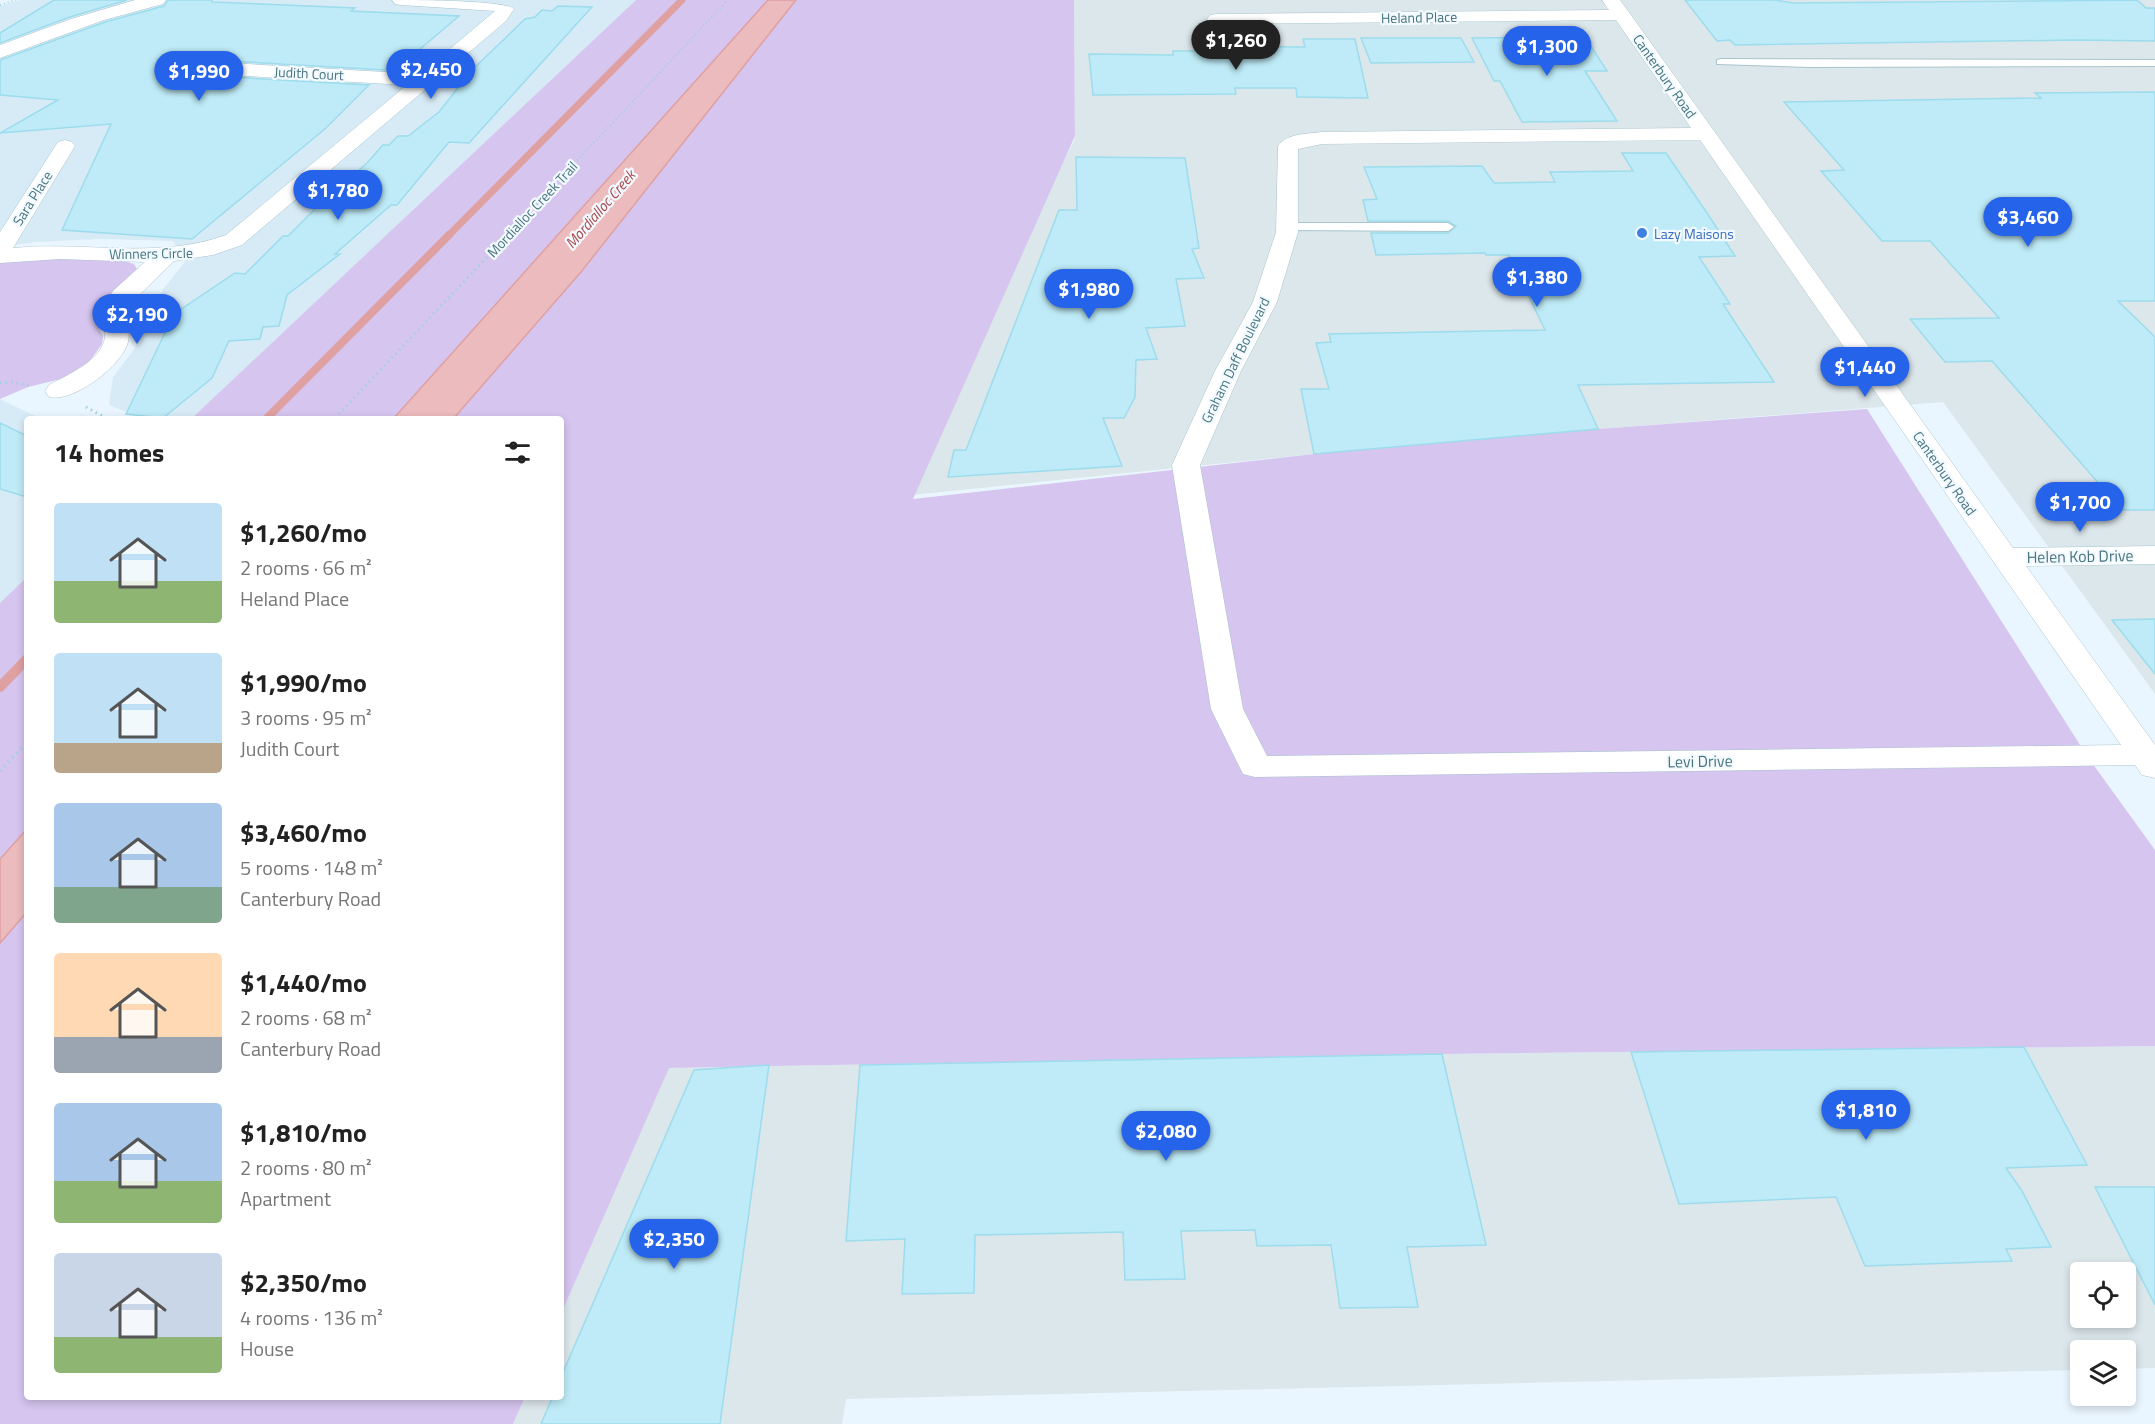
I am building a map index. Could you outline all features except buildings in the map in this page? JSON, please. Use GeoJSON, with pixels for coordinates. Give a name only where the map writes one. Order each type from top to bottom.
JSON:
{"type":"FeatureCollection","features":[{"type":"Feature","properties":{"kind":"street"},"geometry":{"type":"LineString","coordinates":[[0,52],[57,28],[157,0]]}},
{"type":"Feature","properties":{"kind":"street","name":"Winners Circle"},"geometry":{"type":"LineString","coordinates":[[0,256],[60,252],[167,255],[217,248],[234,240],[500,17],[505,9],[493,5],[401,0]]}},
{"type":"Feature","properties":{"kind":"street","name":"Heland Place"},"geometry":{"type":"LineString","coordinates":[[1216,19],[1617,7]]}},
{"type":"Feature","properties":{"kind":"street","name":"Canterbury Road"},"geometry":{"type":"LineString","coordinates":[[1617,7],[2150,762]]}},
{"type":"Feature","properties":{"kind":"street","name":"Judith Court"},"geometry":{"type":"LineString","coordinates":[[194,67],[425,80]]}},
{"type":"Feature","properties":{"kind":"street","name":"Graham Daff Boulevard"},"geometry":{"type":"LineString","coordinates":[[1255,767],[1227,708],[1186,465],[1228,371],[1265,302],[1287,227],[1288,146],[1298,141],[1322,138],[1706,134]]}},
{"type":"Feature","properties":{"kind":"street","name":"Sara Place"},"geometry":{"type":"LineString","coordinates":[[0,250],[65,146]]}},
{"type":"Feature","properties":{"kind":"street"},"geometry":{"type":"LineString","coordinates":[[58,391],[90,372],[112,351],[117,336],[112,309],[123,295],[167,255]]}},
{"type":"Feature","properties":{"kind":"street","name":"Helen Kob Drive"},"geometry":{"type":"LineString","coordinates":[[2005,557],[2155,555]]}},
{"type":"Feature","properties":{"kind":"street","name":"Levi Drive"},"geometry":{"type":"LineString","coordinates":[[1255,767],[2150,762]]}},
{"type":"Feature","properties":{"kind":"lane"},"geometry":{"type":"LineString","coordinates":[[1721,62],[2155,63]]}},
{"type":"Feature","properties":{"kind":"lane"},"geometry":{"type":"LineString","coordinates":[[1287,227],[1448,227]]}},
{"type":"Feature","properties":{"kind":"path"},"geometry":{"type":"LineString","coordinates":[[0,4],[16,0]]}},
{"type":"Feature","properties":{"kind":"path","name":"Mordialloc Creek Trail"},"geometry":{"type":"LineString","coordinates":[[337,416],[728,0]]}},
{"type":"Feature","properties":{"kind":"path"},"geometry":{"type":"LineString","coordinates":[[0,771],[24,745]]}},
{"type":"Feature","properties":{"kind":"shaded area"},"geometry":{"type":"Polygon","coordinates":[[[20,0],[636,0],[194,416],[136,416],[109,405],[113,377],[135,348],[148,316],[164,288],[185,262],[173,241],[100,239],[35,242],[0,247],[0,6],[20,0]]]}},
{"type":"Feature","properties":{"kind":"shaded area"},"geometry":{"type":"Polygon","coordinates":[[[636,0],[768,0],[396,416],[194,416],[636,0]]]}},
{"type":"Feature","properties":{"kind":"shaded area"},"geometry":{"type":"Polygon","coordinates":[[[796,0],[1074,0],[1075,136],[913,499],[1314,454],[1598,429],[1867,409],[2087,756],[2155,850],[2155,1046],[1442,1054],[669,1068],[564,1307],[564,416],[456,416],[581,272],[796,0]]]}},
{"type":"Feature","properties":{"kind":"shaded area"},"geometry":{"type":"Polygon","coordinates":[[[1074,0],[2155,0],[2155,694],[1943,402],[1314,454],[892,497],[1075,139],[1074,0]]]}},
{"type":"Feature","properties":{"kind":"shaded area"},"geometry":{"type":"Polygon","coordinates":[[[49,258],[124,261],[134,264],[137,269],[101,306],[96,323],[103,336],[102,344],[87,365],[61,379],[28,387],[0,399],[0,263],[49,258]]]}},
{"type":"Feature","properties":{"kind":"shaded area"},"geometry":{"type":"Polygon","coordinates":[[[0,399],[35,416],[24,416],[24,580],[0,603],[0,399]]]}},
{"type":"Feature","properties":{"kind":"shaded area"},"geometry":{"type":"Polygon","coordinates":[[[24,580],[24,832],[0,859],[0,603],[24,580]]]}},
{"type":"Feature","properties":{"kind":"shaded area"},"geometry":{"type":"Polygon","coordinates":[[[24,915],[24,1400],[524,1400],[513,1424],[0,1424],[0,943],[24,915]]]}},
{"type":"Feature","properties":{"kind":"shaded area"},"geometry":{"type":"Polygon","coordinates":[[[2155,1046],[2155,1368],[2136,1369],[2136,1340],[2070,1340],[2070,1370],[846,1399],[842,1424],[513,1424],[524,1400],[564,1400],[564,1307],[668,1068],[1442,1054],[2155,1046]]]}},
{"type":"Feature","properties":{"kind":"water","name":"Mordialloc Creek"},"geometry":{"type":"Polygon","coordinates":[[[768,0],[796,0],[581,272],[456,416],[396,416],[768,0]]]}},
{"type":"Feature","properties":{"kind":"water"},"geometry":{"type":"Polygon","coordinates":[[[24,832],[24,915],[0,943],[0,859],[24,832]]]}},
{"type":"Feature","properties":{"kind":"waterway"},"geometry":{"type":"LineString","coordinates":[[448,236],[682,0]]}},
{"type":"Feature","properties":{"kind":"waterway"},"geometry":{"type":"LineString","coordinates":[[269,416],[449,235]]}},
{"type":"Feature","properties":{"kind":"waterway"},"geometry":{"type":"LineString","coordinates":[[0,687],[24,662]]}},
{"type":"Feature","properties":{"kind":"place","name":"Lazy Maisons"},"geometry":{"type":"Point","coordinates":[1642,233]}}]}
